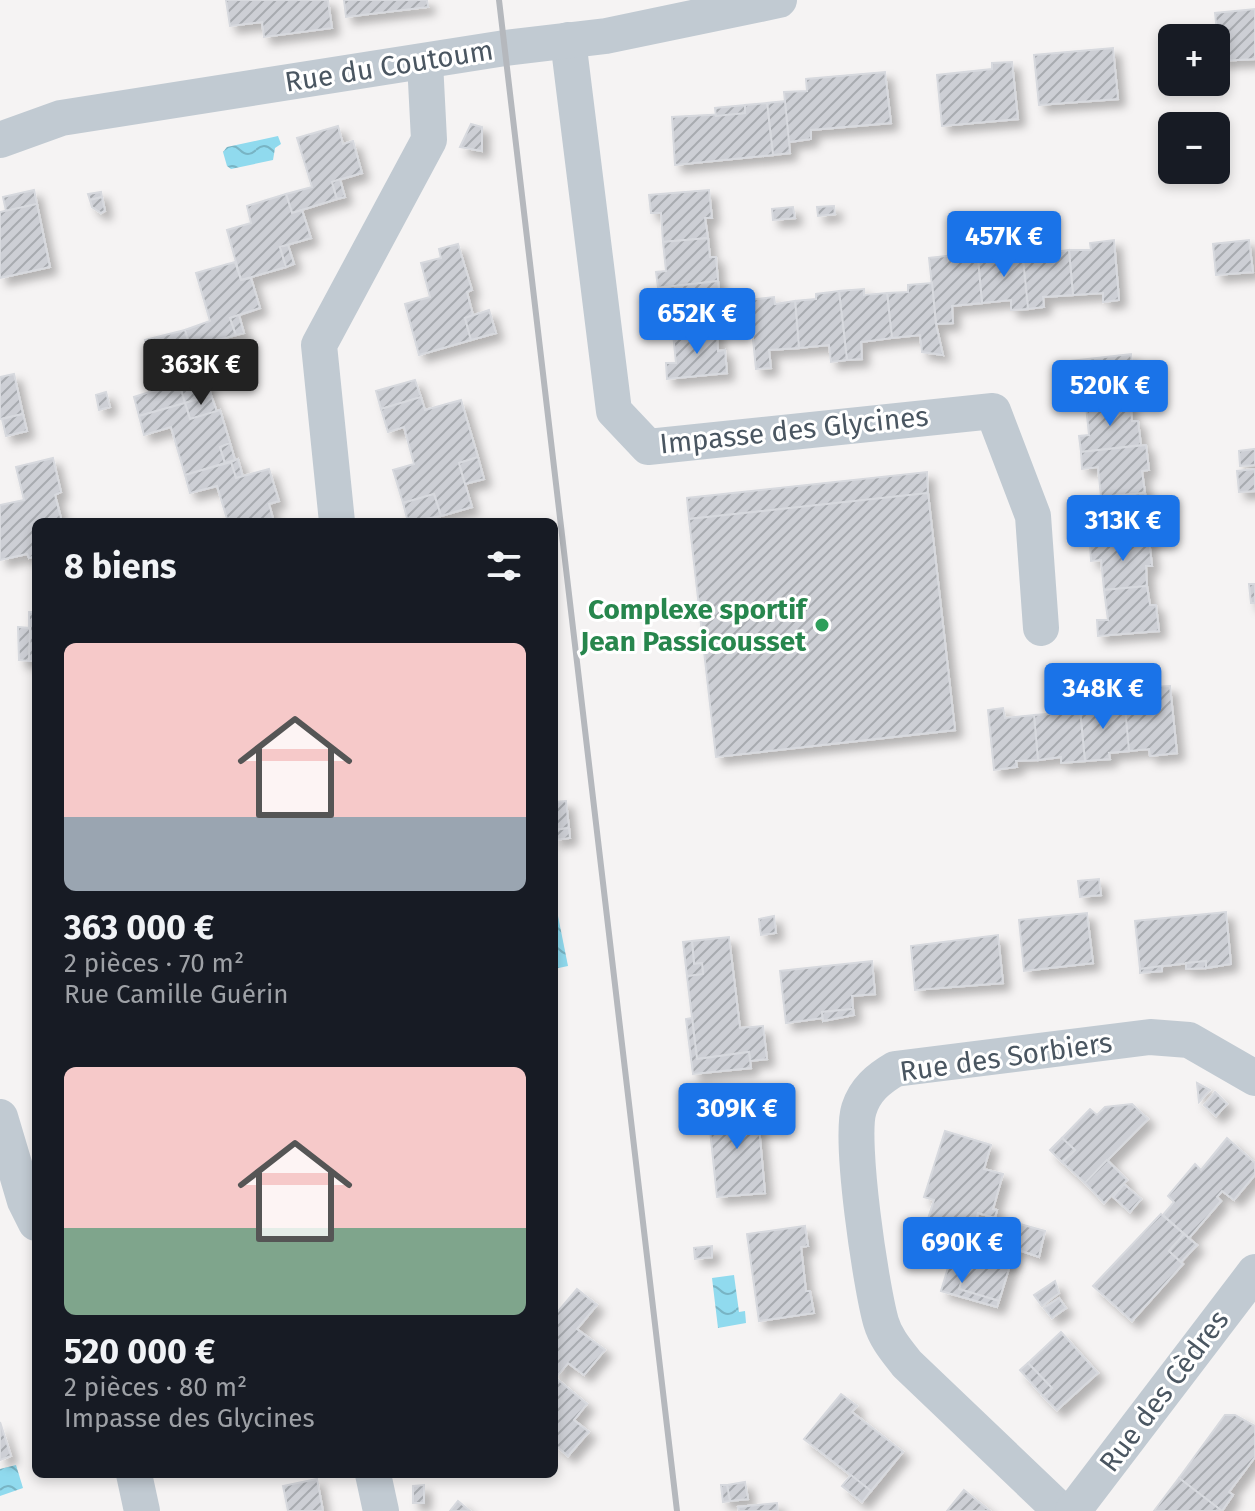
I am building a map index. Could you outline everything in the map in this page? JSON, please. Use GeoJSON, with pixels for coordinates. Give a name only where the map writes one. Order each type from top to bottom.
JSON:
{"type":"FeatureCollection","features":[{"type":"Feature","properties":{"kind":"street","name":"Rue du Coutoum"},"geometry":{"type":"LineString","coordinates":[[0,140],[61,118],[606,36],[713,7],[779,0]]}},
{"type":"Feature","properties":{"kind":"street","name":"Impasse des Glycines"},"geometry":{"type":"LineString","coordinates":[[568,40],[614,411],[648,447],[993,411],[1033,516],[1041,628]]}},
{"type":"Feature","properties":{"kind":"street"},"geometry":{"type":"LineString","coordinates":[[337,518],[319,345],[429,140],[425,62]]}},
{"type":"Feature","properties":{"kind":"street","name":"Rue des Sorbiers"},"geometry":{"type":"LineString","coordinates":[[1061,1511],[907,1364],[886,1336],[877,1303],[855,1143],[860,1106],[880,1078],[895,1069],[1150,1037],[1189,1040],[1255,1078]]}},
{"type":"Feature","properties":{"kind":"street"},"geometry":{"type":"LineString","coordinates":[[0,1117],[32,1215]]}},
{"type":"Feature","properties":{"kind":"street","name":"Rue des Cèdres"},"geometry":{"type":"LineString","coordinates":[[1073,1511],[1255,1272]]}},
{"type":"Feature","properties":{"kind":"street"},"geometry":{"type":"LineString","coordinates":[[135,1478],[142,1511]]}},
{"type":"Feature","properties":{"kind":"street"},"geometry":{"type":"LineString","coordinates":[[374,1478],[381,1511]]}},
{"type":"Feature","properties":{"kind":"water"},"geometry":{"type":"Polygon","coordinates":[[[278,136],[281,144],[275,148],[273,160],[231,169],[227,166],[223,152],[227,147],[278,136]]]}},
{"type":"Feature","properties":{"kind":"water"},"geometry":{"type":"Polygon","coordinates":[[[558,916],[568,966],[558,968],[558,916]]]}},
{"type":"Feature","properties":{"kind":"water"},"geometry":{"type":"Polygon","coordinates":[[[734,1275],[739,1312],[745,1311],[746,1323],[718,1328],[712,1278],[734,1275]]]}},
{"type":"Feature","properties":{"kind":"water"},"geometry":{"type":"Polygon","coordinates":[[[16,1465],[23,1488],[0,1496],[0,1469],[16,1465]]]}},
{"type":"Feature","properties":{"kind":"building"},"geometry":{"type":"Polygon","coordinates":[[[226,0],[328,0],[332,28],[264,37],[262,22],[230,26],[226,0]]]}},
{"type":"Feature","properties":{"kind":"building"},"geometry":{"type":"Polygon","coordinates":[[[344,0],[427,0],[428,7],[346,17],[344,0]]]}},
{"type":"Feature","properties":{"kind":"building"},"geometry":{"type":"Polygon","coordinates":[[[1255,9],[1255,59],[1230,60],[1230,24],[1216,24],[1215,13],[1255,9]]]}},
{"type":"Feature","properties":{"kind":"building"},"geometry":{"type":"Polygon","coordinates":[[[1113,48],[1118,99],[1039,105],[1034,55],[1113,48]]]}},
{"type":"Feature","properties":{"kind":"building"},"geometry":{"type":"Polygon","coordinates":[[[1012,62],[1018,119],[942,126],[937,75],[992,69],[992,63],[1012,62]]]}},
{"type":"Feature","properties":{"kind":"building"},"geometry":{"type":"Polygon","coordinates":[[[885,72],[891,123],[811,130],[811,139],[789,142],[784,92],[807,91],[806,79],[885,72]]]}},
{"type":"Feature","properties":{"kind":"building"},"geometry":{"type":"Polygon","coordinates":[[[785,101],[790,153],[773,155],[767,103],[785,101]]]}},
{"type":"Feature","properties":{"kind":"building"},"geometry":{"type":"Polygon","coordinates":[[[767,103],[773,155],[675,165],[672,117],[745,113],[745,105],[767,103]]]}},
{"type":"Feature","properties":{"kind":"building"},"geometry":{"type":"Polygon","coordinates":[[[745,105],[745,113],[716,116],[715,108],[745,105]]]}},
{"type":"Feature","properties":{"kind":"building"},"geometry":{"type":"Polygon","coordinates":[[[471,124],[482,127],[482,151],[460,147],[471,124]]]}},
{"type":"Feature","properties":{"kind":"building"},"geometry":{"type":"Polygon","coordinates":[[[338,126],[343,144],[353,141],[362,173],[332,182],[337,199],[292,213],[286,194],[312,187],[297,138],[338,126]]]}},
{"type":"Feature","properties":{"kind":"building"},"geometry":{"type":"Polygon","coordinates":[[[340,179],[345,197],[337,199],[332,182],[340,179]]]}},
{"type":"Feature","properties":{"kind":"building"},"geometry":{"type":"Polygon","coordinates":[[[34,190],[37,204],[6,211],[3,197],[34,190]]]}},
{"type":"Feature","properties":{"kind":"building"},"geometry":{"type":"Polygon","coordinates":[[[709,190],[712,218],[705,218],[708,238],[663,242],[661,213],[651,213],[649,195],[709,190]]]}},
{"type":"Feature","properties":{"kind":"building"},"geometry":{"type":"Polygon","coordinates":[[[101,192],[102,197],[90,200],[88,194],[101,192]]]}},
{"type":"Feature","properties":{"kind":"building"},"geometry":{"type":"Polygon","coordinates":[[[286,194],[292,213],[302,210],[311,238],[280,247],[286,267],[241,280],[227,230],[251,223],[247,206],[286,194]]]}},
{"type":"Feature","properties":{"kind":"building"},"geometry":{"type":"Polygon","coordinates":[[[102,197],[105,211],[101,213],[92,207],[90,200],[102,197]]]}},
{"type":"Feature","properties":{"kind":"building"},"geometry":{"type":"Polygon","coordinates":[[[37,204],[50,267],[0,278],[0,212],[37,204]]]}},
{"type":"Feature","properties":{"kind":"building"},"geometry":{"type":"Polygon","coordinates":[[[834,206],[835,214],[818,216],[817,207],[834,206]]]}},
{"type":"Feature","properties":{"kind":"building"},"geometry":{"type":"Polygon","coordinates":[[[793,207],[795,218],[773,220],[772,209],[793,207]]]}},
{"type":"Feature","properties":{"kind":"building"},"geometry":{"type":"Polygon","coordinates":[[[708,238],[710,257],[716,257],[718,281],[658,288],[656,272],[666,271],[663,242],[708,238]]]}},
{"type":"Feature","properties":{"kind":"building"},"geometry":{"type":"Polygon","coordinates":[[[1114,240],[1119,300],[1103,302],[1103,293],[1073,295],[1069,250],[1091,250],[1090,243],[1114,240]]]}},
{"type":"Feature","properties":{"kind":"building"},"geometry":{"type":"Polygon","coordinates":[[[1249,240],[1253,272],[1216,275],[1213,244],[1249,240]]]}},
{"type":"Feature","properties":{"kind":"building"},"geometry":{"type":"Polygon","coordinates":[[[458,244],[472,290],[467,292],[473,315],[465,318],[471,340],[419,355],[405,304],[430,297],[421,263],[441,258],[439,249],[458,244]]]}},
{"type":"Feature","properties":{"kind":"building"},"geometry":{"type":"Polygon","coordinates":[[[288,245],[294,264],[286,267],[280,247],[288,245]]]}},
{"type":"Feature","properties":{"kind":"building"},"geometry":{"type":"Polygon","coordinates":[[[1046,247],[1047,253],[1069,250],[1073,295],[1043,297],[1044,307],[1028,309],[1022,249],[1046,247]]]}},
{"type":"Feature","properties":{"kind":"building"},"geometry":{"type":"Polygon","coordinates":[[[1022,249],[1028,309],[1011,310],[1011,300],[982,303],[978,259],[998,257],[997,252],[1022,249]]]}},
{"type":"Feature","properties":{"kind":"building"},"geometry":{"type":"Polygon","coordinates":[[[955,255],[956,261],[978,259],[982,303],[952,306],[953,323],[936,324],[929,258],[955,255]]]}},
{"type":"Feature","properties":{"kind":"building"},"geometry":{"type":"Polygon","coordinates":[[[235,262],[241,280],[251,278],[260,308],[230,318],[236,335],[190,348],[185,330],[210,321],[196,273],[235,262]]]}},
{"type":"Feature","properties":{"kind":"building"},"geometry":{"type":"Polygon","coordinates":[[[718,281],[721,306],[714,307],[717,330],[673,334],[670,304],[660,304],[658,288],[718,281]]]}},
{"type":"Feature","properties":{"kind":"building"},"geometry":{"type":"Polygon","coordinates":[[[932,283],[943,355],[922,352],[920,335],[892,338],[887,293],[908,292],[908,285],[932,283]]]}},
{"type":"Feature","properties":{"kind":"building"},"geometry":{"type":"Polygon","coordinates":[[[864,289],[864,295],[887,293],[892,338],[861,342],[862,359],[847,360],[839,291],[864,289]]]}},
{"type":"Feature","properties":{"kind":"building"},"geometry":{"type":"Polygon","coordinates":[[[839,291],[847,360],[831,362],[829,345],[799,348],[795,301],[816,299],[816,294],[839,291]]]}},
{"type":"Feature","properties":{"kind":"building"},"geometry":{"type":"Polygon","coordinates":[[[774,297],[775,304],[795,301],[799,348],[769,350],[771,368],[756,369],[749,300],[774,297]]]}},
{"type":"Feature","properties":{"kind":"building"},"geometry":{"type":"Polygon","coordinates":[[[489,310],[496,333],[471,340],[465,318],[489,310]]]}},
{"type":"Feature","properties":{"kind":"building"},"geometry":{"type":"Polygon","coordinates":[[[239,315],[244,333],[236,335],[230,318],[239,315]]]}},
{"type":"Feature","properties":{"kind":"building"},"geometry":{"type":"Polygon","coordinates":[[[185,330],[190,348],[201,345],[209,376],[180,385],[185,403],[139,416],[134,397],[159,389],[145,340],[185,330]]]}},
{"type":"Feature","properties":{"kind":"building"},"geometry":{"type":"Polygon","coordinates":[[[717,330],[718,351],[725,350],[727,373],[667,379],[666,363],[676,363],[673,334],[717,330]]]}},
{"type":"Feature","properties":{"kind":"building"},"geometry":{"type":"Polygon","coordinates":[[[1131,354],[1134,382],[1128,382],[1130,402],[1086,406],[1083,376],[1073,377],[1071,361],[1131,354]]]}},
{"type":"Feature","properties":{"kind":"building"},"geometry":{"type":"Polygon","coordinates":[[[14,374],[23,414],[0,419],[0,377],[14,374]]]}},
{"type":"Feature","properties":{"kind":"building"},"geometry":{"type":"Polygon","coordinates":[[[206,377],[211,395],[185,403],[180,385],[206,377]]]}},
{"type":"Feature","properties":{"kind":"building"},"geometry":{"type":"Polygon","coordinates":[[[415,380],[421,397],[381,409],[376,391],[415,380]]]}},
{"type":"Feature","properties":{"kind":"building"},"geometry":{"type":"Polygon","coordinates":[[[106,392],[110,407],[99,410],[96,395],[106,392]]]}},
{"type":"Feature","properties":{"kind":"building"},"geometry":{"type":"Polygon","coordinates":[[[211,395],[217,412],[190,419],[185,403],[211,395]]]}},
{"type":"Feature","properties":{"kind":"building"},"geometry":{"type":"Polygon","coordinates":[[[421,397],[425,410],[461,400],[478,457],[459,463],[472,507],[441,516],[434,494],[403,503],[393,470],[414,464],[404,427],[388,432],[381,409],[421,397]]]}},
{"type":"Feature","properties":{"kind":"building"},"geometry":{"type":"Polygon","coordinates":[[[1130,402],[1132,421],[1138,421],[1141,445],[1081,452],[1079,436],[1089,435],[1086,406],[1130,402]]]}},
{"type":"Feature","properties":{"kind":"building"},"geometry":{"type":"Polygon","coordinates":[[[185,403],[190,419],[220,410],[230,443],[220,447],[225,463],[185,475],[171,427],[144,435],[139,416],[185,403]]]}},
{"type":"Feature","properties":{"kind":"building"},"geometry":{"type":"Polygon","coordinates":[[[23,414],[27,431],[6,436],[2,419],[23,414]]]}},
{"type":"Feature","properties":{"kind":"building"},"geometry":{"type":"Polygon","coordinates":[[[230,443],[235,460],[225,463],[220,447],[230,443]]]}},
{"type":"Feature","properties":{"kind":"building"},"geometry":{"type":"Polygon","coordinates":[[[1146,445],[1149,470],[1142,471],[1145,493],[1101,497],[1098,467],[1082,469],[1081,452],[1146,445]]]}},
{"type":"Feature","properties":{"kind":"building"},"geometry":{"type":"Polygon","coordinates":[[[1255,449],[1255,465],[1240,466],[1239,451],[1255,449]]]}},
{"type":"Feature","properties":{"kind":"building"},"geometry":{"type":"Polygon","coordinates":[[[478,457],[484,479],[465,484],[459,463],[478,457]]]}},
{"type":"Feature","properties":{"kind":"building"},"geometry":{"type":"Polygon","coordinates":[[[53,458],[61,492],[55,495],[61,518],[32,518],[32,557],[27,554],[0,560],[0,505],[24,500],[16,467],[53,458]]]}},
{"type":"Feature","properties":{"kind":"building"},"geometry":{"type":"Polygon","coordinates":[[[238,459],[243,477],[236,478],[231,462],[238,459]]]}},
{"type":"Feature","properties":{"kind":"building"},"geometry":{"type":"Polygon","coordinates":[[[231,462],[236,478],[269,469],[279,501],[269,504],[273,518],[227,518],[217,486],[190,493],[185,475],[231,462]]]}},
{"type":"Feature","properties":{"kind":"building"},"geometry":{"type":"Polygon","coordinates":[[[1255,469],[1255,491],[1239,492],[1237,471],[1255,469]]]}},
{"type":"Feature","properties":{"kind":"building"},"geometry":{"type":"Polygon","coordinates":[[[927,472],[928,493],[689,519],[687,498],[927,472]]]}},
{"type":"Feature","properties":{"kind":"building","name":"Complexe sportif Jean Passicousset"},"geometry":{"type":"Polygon","coordinates":[[[928,493],[955,730],[716,757],[689,519],[928,493]]]}},
{"type":"Feature","properties":{"kind":"building"},"geometry":{"type":"Polygon","coordinates":[[[1145,493],[1147,515],[1152,514],[1155,538],[1090,545],[1088,529],[1104,527],[1101,497],[1145,493]]]}},
{"type":"Feature","properties":{"kind":"building"},"geometry":{"type":"Polygon","coordinates":[[[434,494],[441,516],[407,518],[403,503],[434,494]]]}},
{"type":"Feature","properties":{"kind":"building"},"geometry":{"type":"Polygon","coordinates":[[[1149,539],[1152,566],[1146,566],[1147,586],[1104,590],[1101,560],[1091,561],[1090,545],[1149,539]]]}},
{"type":"Feature","properties":{"kind":"building"},"geometry":{"type":"Polygon","coordinates":[[[1249,584],[1255,584],[1255,603],[1251,603],[1249,584]]]}},
{"type":"Feature","properties":{"kind":"building"},"geometry":{"type":"Polygon","coordinates":[[[1147,586],[1150,605],[1156,605],[1159,631],[1098,636],[1097,620],[1108,620],[1104,590],[1147,586]]]}},
{"type":"Feature","properties":{"kind":"building"},"geometry":{"type":"Polygon","coordinates":[[[29,612],[32,612],[32,661],[29,661],[29,612]]]}},
{"type":"Feature","properties":{"kind":"building"},"geometry":{"type":"Polygon","coordinates":[[[18,627],[30,628],[29,661],[19,660],[18,627]]]}},
{"type":"Feature","properties":{"kind":"building"},"geometry":{"type":"Polygon","coordinates":[[[1170,686],[1177,753],[1150,756],[1149,749],[1129,751],[1125,708],[1155,704],[1154,687],[1170,686]]]}},
{"type":"Feature","properties":{"kind":"building"},"geometry":{"type":"Polygon","coordinates":[[[1095,699],[1096,710],[1125,708],[1129,751],[1109,753],[1110,759],[1085,761],[1079,700],[1095,699]]]}},
{"type":"Feature","properties":{"kind":"building"},"geometry":{"type":"Polygon","coordinates":[[[1079,700],[1085,761],[1061,763],[1061,757],[1038,760],[1034,715],[1064,713],[1063,702],[1079,700]]]}},
{"type":"Feature","properties":{"kind":"building"},"geometry":{"type":"Polygon","coordinates":[[[1003,708],[1005,718],[1034,715],[1038,760],[1016,761],[1017,767],[994,770],[988,710],[1003,708]]]}},
{"type":"Feature","properties":{"kind":"building"},"geometry":{"type":"Polygon","coordinates":[[[566,801],[569,828],[558,829],[558,802],[566,801]]]}},
{"type":"Feature","properties":{"kind":"building"},"geometry":{"type":"Polygon","coordinates":[[[569,828],[570,838],[558,840],[558,829],[569,828]]]}},
{"type":"Feature","properties":{"kind":"building"},"geometry":{"type":"Polygon","coordinates":[[[1099,879],[1101,895],[1080,897],[1078,881],[1099,879]]]}},
{"type":"Feature","properties":{"kind":"building"},"geometry":{"type":"Polygon","coordinates":[[[1226,912],[1231,964],[1206,968],[1206,961],[1140,969],[1135,921],[1226,912]]]}},
{"type":"Feature","properties":{"kind":"building"},"geometry":{"type":"Polygon","coordinates":[[[1087,913],[1093,963],[1024,971],[1019,920],[1087,913]]]}},
{"type":"Feature","properties":{"kind":"building"},"geometry":{"type":"Polygon","coordinates":[[[774,916],[776,933],[761,935],[759,919],[774,916]]]}},
{"type":"Feature","properties":{"kind":"building"},"geometry":{"type":"Polygon","coordinates":[[[998,935],[1003,983],[915,990],[911,946],[998,935]]]}},
{"type":"Feature","properties":{"kind":"building"},"geometry":{"type":"Polygon","coordinates":[[[729,937],[740,1028],[763,1026],[767,1059],[750,1061],[749,1052],[697,1059],[687,976],[703,974],[702,963],[694,964],[692,941],[729,937]]]}},
{"type":"Feature","properties":{"kind":"building"},"geometry":{"type":"Polygon","coordinates":[[[692,941],[694,964],[702,963],[703,974],[687,976],[683,942],[692,941]]]}},
{"type":"Feature","properties":{"kind":"building"},"geometry":{"type":"Polygon","coordinates":[[[872,961],[875,994],[852,996],[853,1009],[822,1012],[823,1018],[786,1023],[780,971],[872,961]]]}},
{"type":"Feature","properties":{"kind":"building"},"geometry":{"type":"Polygon","coordinates":[[[1206,961],[1206,968],[1186,969],[1186,963],[1206,961]]]}},
{"type":"Feature","properties":{"kind":"building"},"geometry":{"type":"Polygon","coordinates":[[[1162,966],[1162,971],[1140,973],[1140,969],[1162,966]]]}},
{"type":"Feature","properties":{"kind":"building"},"geometry":{"type":"Polygon","coordinates":[[[853,1009],[854,1015],[823,1021],[822,1012],[853,1009]]]}},
{"type":"Feature","properties":{"kind":"building"},"geometry":{"type":"Polygon","coordinates":[[[692,1018],[697,1059],[749,1052],[751,1068],[693,1074],[686,1019],[692,1018]]]}},
{"type":"Feature","properties":{"kind":"building"},"geometry":{"type":"Polygon","coordinates":[[[1197,1083],[1210,1090],[1199,1102],[1197,1083]]]}},
{"type":"Feature","properties":{"kind":"building"},"geometry":{"type":"Polygon","coordinates":[[[1215,1092],[1227,1104],[1216,1116],[1204,1105],[1215,1092]]]}},
{"type":"Feature","properties":{"kind":"building"},"geometry":{"type":"Polygon","coordinates":[[[1132,1104],[1148,1119],[1085,1183],[1062,1162],[1075,1150],[1062,1138],[1090,1109],[1097,1115],[1105,1107],[1132,1104]]]}},
{"type":"Feature","properties":{"kind":"building"},"geometry":{"type":"Polygon","coordinates":[[[757,1105],[765,1193],[717,1197],[708,1111],[757,1105]]]}},
{"type":"Feature","properties":{"kind":"building"},"geometry":{"type":"Polygon","coordinates":[[[945,1131],[991,1145],[984,1169],[1003,1174],[993,1209],[997,1210],[995,1218],[978,1213],[972,1236],[927,1222],[934,1200],[924,1197],[945,1131]]]}},
{"type":"Feature","properties":{"kind":"building"},"geometry":{"type":"Polygon","coordinates":[[[1062,1138],[1075,1150],[1062,1162],[1050,1150],[1062,1138]]]}},
{"type":"Feature","properties":{"kind":"building"},"geometry":{"type":"Polygon","coordinates":[[[1227,1138],[1255,1163],[1255,1175],[1234,1200],[1222,1191],[1217,1197],[1221,1201],[1189,1238],[1163,1215],[1174,1202],[1168,1196],[1195,1164],[1201,1170],[1227,1138]]]}},
{"type":"Feature","properties":{"kind":"building"},"geometry":{"type":"Polygon","coordinates":[[[1107,1160],[1127,1180],[1104,1203],[1085,1183],[1107,1160]]]}},
{"type":"Feature","properties":{"kind":"building"},"geometry":{"type":"Polygon","coordinates":[[[1124,1184],[1141,1199],[1130,1212],[1113,1197],[1124,1184]]]}},
{"type":"Feature","properties":{"kind":"building"},"geometry":{"type":"Polygon","coordinates":[[[1161,1214],[1184,1234],[1169,1251],[1183,1264],[1132,1321],[1093,1286],[1161,1214]]]}},
{"type":"Feature","properties":{"kind":"building"},"geometry":{"type":"Polygon","coordinates":[[[1020,1224],[1045,1231],[1039,1257],[1013,1248],[1020,1224]]]}},
{"type":"Feature","properties":{"kind":"building"},"geometry":{"type":"Polygon","coordinates":[[[805,1226],[808,1246],[801,1247],[806,1291],[810,1291],[814,1313],[759,1321],[747,1234],[805,1226]]]}},
{"type":"Feature","properties":{"kind":"building"},"geometry":{"type":"Polygon","coordinates":[[[979,1228],[1016,1239],[1013,1248],[976,1238],[979,1228]]]}},
{"type":"Feature","properties":{"kind":"building"},"geometry":{"type":"Polygon","coordinates":[[[1184,1234],[1197,1245],[1181,1262],[1169,1251],[1184,1234]]]}},
{"type":"Feature","properties":{"kind":"building"},"geometry":{"type":"Polygon","coordinates":[[[974,1237],[1015,1249],[999,1301],[959,1289],[974,1237]]]}},
{"type":"Feature","properties":{"kind":"building"},"geometry":{"type":"Polygon","coordinates":[[[712,1246],[712,1257],[695,1259],[694,1248],[712,1246]]]}},
{"type":"Feature","properties":{"kind":"building"},"geometry":{"type":"Polygon","coordinates":[[[950,1261],[966,1265],[959,1289],[999,1301],[997,1307],[941,1291],[950,1261]]]}},
{"type":"Feature","properties":{"kind":"building"},"geometry":{"type":"Polygon","coordinates":[[[1055,1281],[1059,1293],[1042,1306],[1034,1295],[1055,1281]]]}},
{"type":"Feature","properties":{"kind":"building"},"geometry":{"type":"Polygon","coordinates":[[[577,1289],[597,1305],[577,1329],[605,1350],[584,1375],[568,1363],[558,1375],[558,1311],[577,1289]]]}},
{"type":"Feature","properties":{"kind":"building"},"geometry":{"type":"Polygon","coordinates":[[[1059,1298],[1066,1308],[1052,1318],[1044,1308],[1059,1298]]]}},
{"type":"Feature","properties":{"kind":"building"},"geometry":{"type":"Polygon","coordinates":[[[1061,1332],[1098,1373],[1057,1410],[1043,1396],[1052,1388],[1028,1363],[1061,1332]]]}},
{"type":"Feature","properties":{"kind":"building"},"geometry":{"type":"Polygon","coordinates":[[[1028,1363],[1052,1388],[1043,1396],[1020,1370],[1028,1363]]]}},
{"type":"Feature","properties":{"kind":"building"},"geometry":{"type":"Polygon","coordinates":[[[558,1380],[587,1404],[574,1420],[589,1432],[568,1456],[558,1447],[558,1380]]]}},
{"type":"Feature","properties":{"kind":"building"},"geometry":{"type":"Polygon","coordinates":[[[841,1394],[857,1406],[852,1412],[903,1452],[871,1491],[804,1439],[841,1394]]]}},
{"type":"Feature","properties":{"kind":"building"},"geometry":{"type":"Polygon","coordinates":[[[1225,1415],[1235,1415],[1255,1426],[1255,1457],[1229,1492],[1233,1495],[1222,1511],[1179,1478],[1225,1415]]]}},
{"type":"Feature","properties":{"kind":"building"},"geometry":{"type":"Polygon","coordinates":[[[0,1422],[11,1456],[0,1460],[0,1422]]]}},
{"type":"Feature","properties":{"kind":"building"},"geometry":{"type":"Polygon","coordinates":[[[851,1475],[871,1491],[862,1502],[842,1486],[851,1475]]]}},
{"type":"Feature","properties":{"kind":"building"},"geometry":{"type":"Polygon","coordinates":[[[1179,1478],[1222,1511],[1154,1511],[1179,1478]]]}},
{"type":"Feature","properties":{"kind":"building"},"geometry":{"type":"Polygon","coordinates":[[[317,1479],[323,1511],[288,1511],[283,1486],[317,1479]]]}},
{"type":"Feature","properties":{"kind":"building"},"geometry":{"type":"Polygon","coordinates":[[[745,1482],[748,1499],[730,1501],[727,1485],[745,1482]]]}},
{"type":"Feature","properties":{"kind":"building"},"geometry":{"type":"Polygon","coordinates":[[[424,1485],[424,1503],[413,1503],[413,1486],[424,1485]]]}},
{"type":"Feature","properties":{"kind":"building"},"geometry":{"type":"Polygon","coordinates":[[[721,1485],[727,1485],[730,1501],[723,1502],[721,1485]]]}},
{"type":"Feature","properties":{"kind":"building"},"geometry":{"type":"Polygon","coordinates":[[[964,1490],[990,1511],[947,1511],[964,1490]]]}},
{"type":"Feature","properties":{"kind":"building"},"geometry":{"type":"Polygon","coordinates":[[[458,1501],[470,1511],[450,1511],[458,1501]]]}},
{"type":"Feature","properties":{"kind":"building"},"geometry":{"type":"Polygon","coordinates":[[[777,1503],[778,1511],[739,1511],[738,1507],[777,1503]]]}},
{"type":"Feature","properties":{"kind":"railway"},"geometry":{"type":"LineString","coordinates":[[499,0],[677,1511]]}},
{"type":"Feature","properties":{"kind":"place","name":"Complexe sportif Jean Passicousset"},"geometry":{"type":"Point","coordinates":[822,625]}}]}
